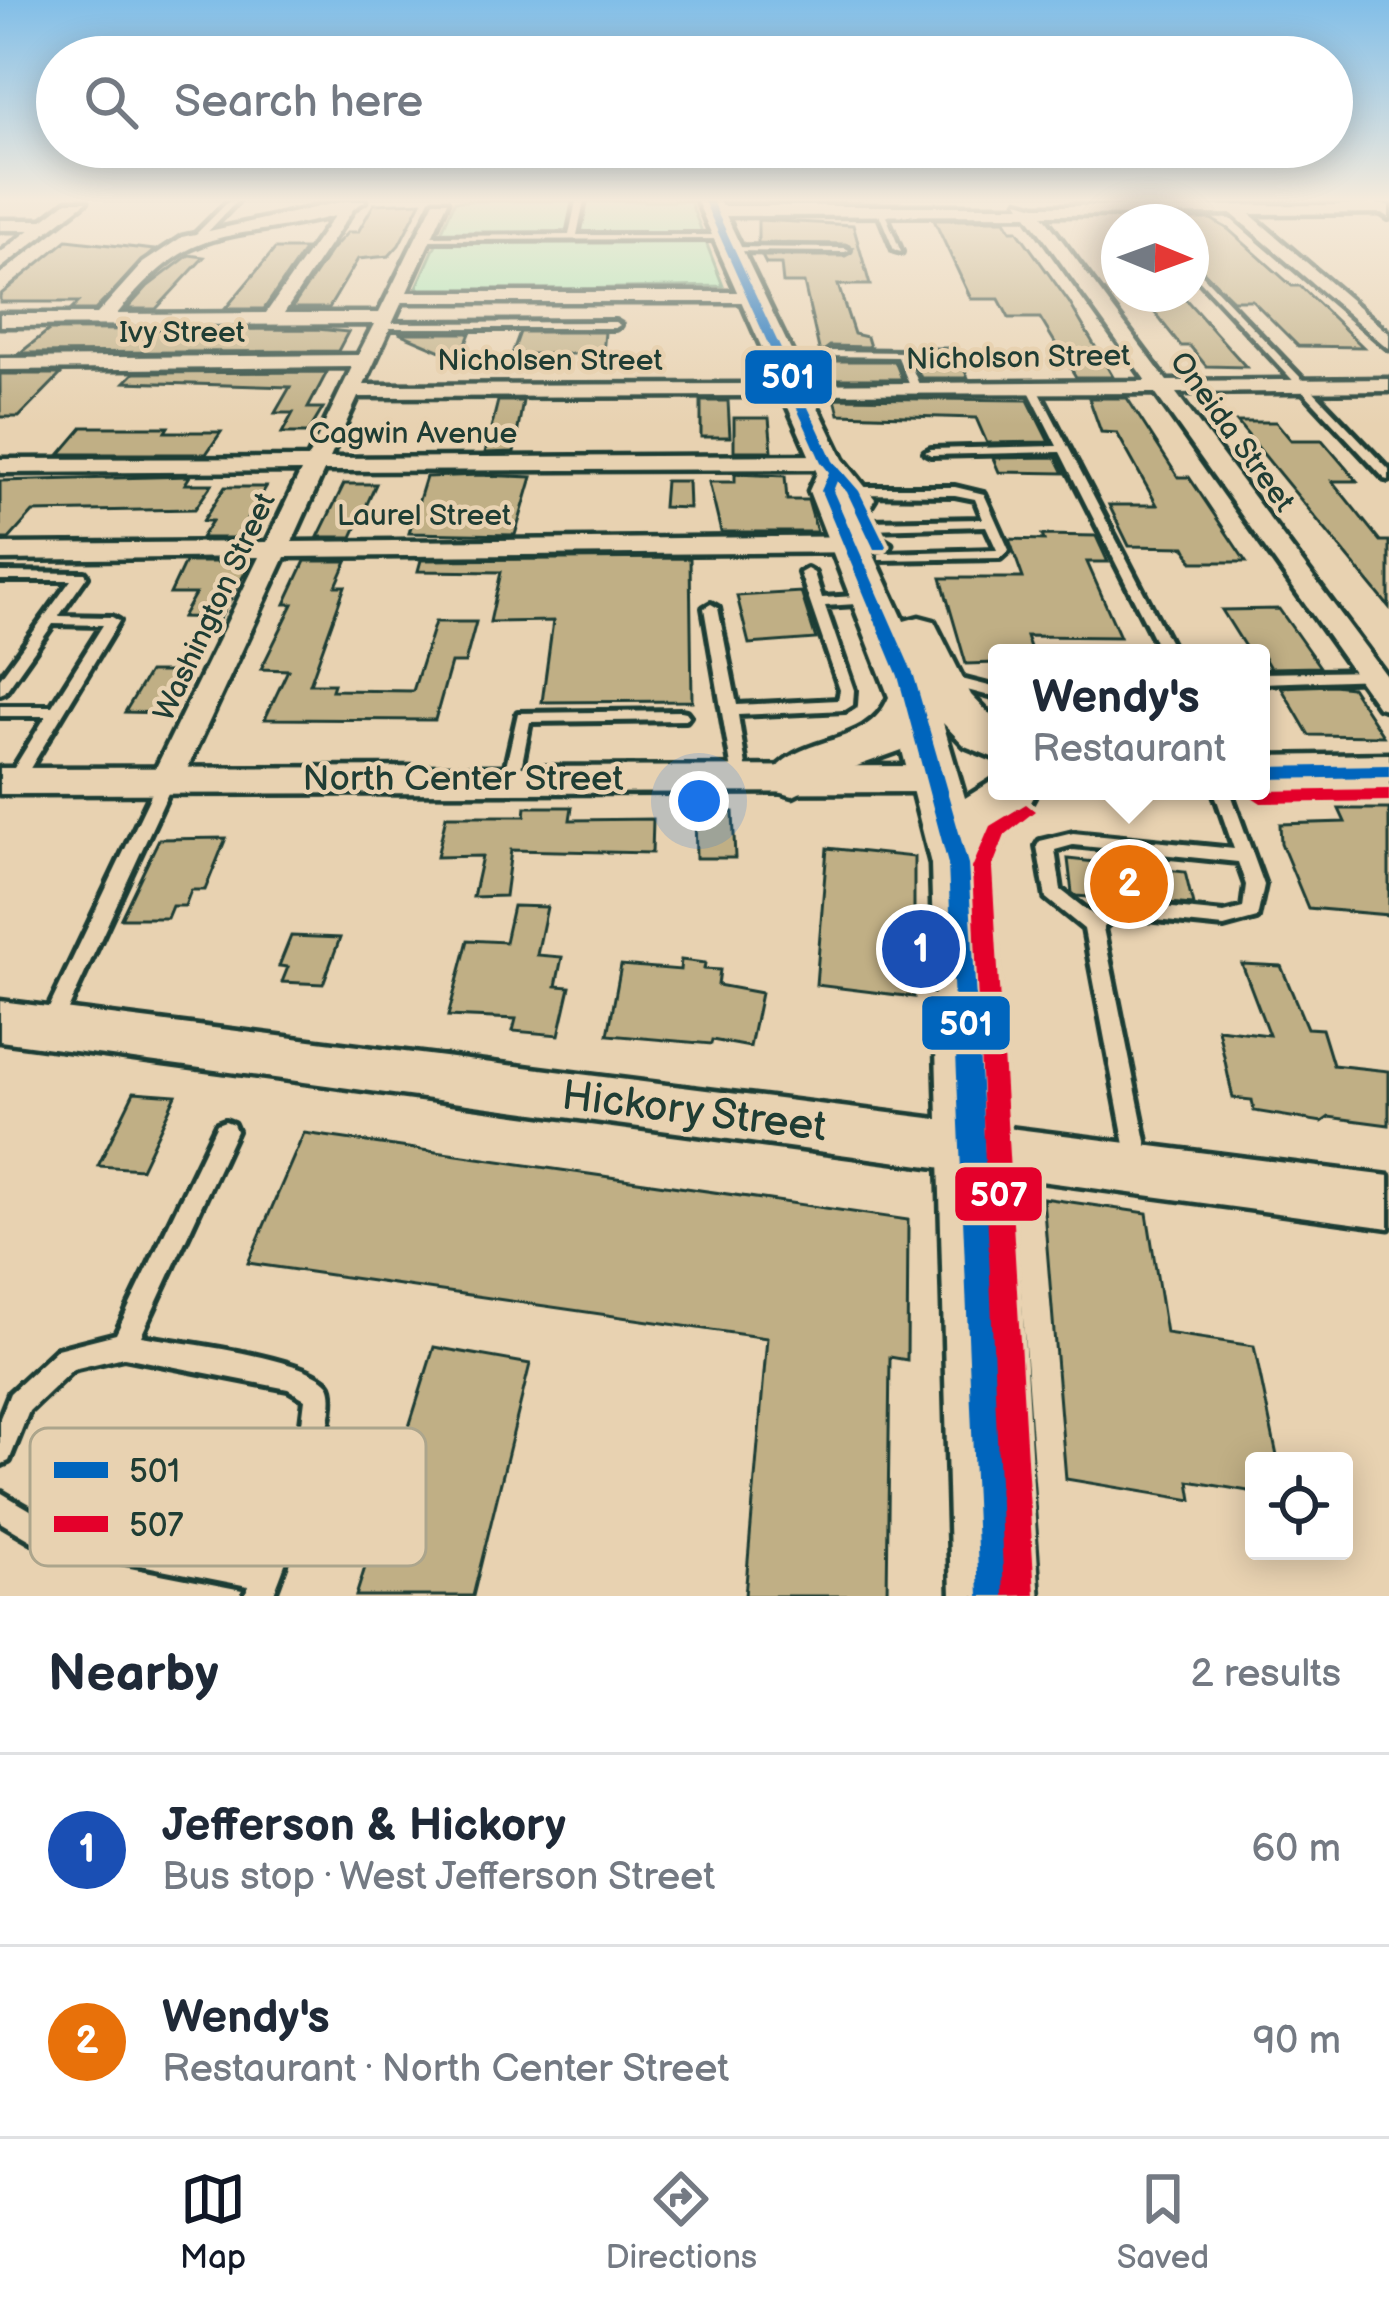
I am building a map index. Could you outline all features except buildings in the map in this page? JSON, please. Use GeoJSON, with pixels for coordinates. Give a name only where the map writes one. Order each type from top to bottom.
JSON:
{"type":"FeatureCollection","features":[{"type":"Feature","properties":{"kind":"main road"},"geometry":{"type":"LineString","coordinates":[[741,275],[858,525],[927,688],[935,779],[958,865],[994,1596]]}},
{"type":"Feature","properties":{"kind":"main road"},"geometry":{"type":"LineString","coordinates":[[927,688],[988,738]]}},
{"type":"Feature","properties":{"kind":"main road"},"geometry":{"type":"LineString","coordinates":[[793,779],[828,758],[884,743],[927,688]]}},
{"type":"Feature","properties":{"kind":"main road"},"geometry":{"type":"LineString","coordinates":[[1270,772],[1389,771]]}},
{"type":"Feature","properties":{"kind":"main road","name":"North Center Street"},"geometry":{"type":"LineString","coordinates":[[935,779],[988,777]]}},
{"type":"Feature","properties":{"kind":"main road"},"geometry":{"type":"LineString","coordinates":[[958,865],[977,815],[999,800]]}},
{"type":"Feature","properties":{"kind":"street"},"geometry":{"type":"LineString","coordinates":[[102,320],[144,275]]}},
{"type":"Feature","properties":{"kind":"street"},"geometry":{"type":"LineString","coordinates":[[271,319],[302,275]]}},
{"type":"Feature","properties":{"kind":"street","name":"Washington Street"},"geometry":{"type":"LineString","coordinates":[[167,778],[405,275]]}},
{"type":"Feature","properties":{"kind":"street","name":"Oneida Street"},"geometry":{"type":"LineString","coordinates":[[1080,275],[1389,700]]}},
{"type":"Feature","properties":{"kind":"street"},"geometry":{"type":"LineString","coordinates":[[1312,275],[1389,343]]}},
{"type":"Feature","properties":{"kind":"street"},"geometry":{"type":"LineString","coordinates":[[0,320],[271,319],[751,297]]}},
{"type":"Feature","properties":{"kind":"street","name":"Ivy Street"},"geometry":{"type":"LineString","coordinates":[[0,364],[364,361]]}},
{"type":"Feature","properties":{"kind":"street","name":"Nicholson Street"},"geometry":{"type":"LineString","coordinates":[[792,390],[1389,386]]}},
{"type":"Feature","properties":{"kind":"street","name":"Nicholsen Street"},"geometry":{"type":"LineString","coordinates":[[350,392],[750,390]]}},
{"type":"Feature","properties":{"kind":"street","name":"Cagwin Avenue"},"geometry":{"type":"LineString","coordinates":[[0,466],[316,464],[858,525]]}},
{"type":"Feature","properties":{"kind":"street","name":"Laurel Street"},"geometry":{"type":"LineString","coordinates":[[1,572],[97,551],[275,550],[858,525]]}},
{"type":"Feature","properties":{"kind":"street","name":"North Center Street"},"geometry":{"type":"LineString","coordinates":[[7,781],[935,779]]}},
{"type":"Feature","properties":{"kind":"street","name":"Hickory Street"},"geometry":{"type":"LineString","coordinates":[[0,1021],[1389,1202]]}},
{"type":"Feature","properties":{"kind":"lane"},"geometry":{"type":"LineString","coordinates":[[1209,285],[1389,477]]}},
{"type":"Feature","properties":{"kind":"lane"},"geometry":{"type":"LineString","coordinates":[[387,314],[615,325]]}},
{"type":"Feature","properties":{"kind":"lane"},"geometry":{"type":"LineString","coordinates":[[830,354],[902,354],[916,388]]}},
{"type":"Feature","properties":{"kind":"lane"},"geometry":{"type":"LineString","coordinates":[[1032,387],[1163,644]]}},
{"type":"Feature","properties":{"kind":"lane"},"geometry":{"type":"LineString","coordinates":[[931,452],[1064,449]]}},
{"type":"Feature","properties":{"kind":"lane"},"geometry":{"type":"LineString","coordinates":[[818,602],[858,525],[955,490],[980,497],[1003,550],[1000,554],[858,525]]}},
{"type":"Feature","properties":{"kind":"lane"},"geometry":{"type":"LineString","coordinates":[[858,525],[991,522]]}},
{"type":"Feature","properties":{"kind":"lane"},"geometry":{"type":"LineString","coordinates":[[0,689],[97,551]]}},
{"type":"Feature","properties":{"kind":"lane"},"geometry":{"type":"LineString","coordinates":[[1,572],[80,576]]}},
{"type":"Feature","properties":{"kind":"lane"},"geometry":{"type":"LineString","coordinates":[[730,710],[845,705],[847,690],[807,573]]}},
{"type":"Feature","properties":{"kind":"lane"},"geometry":{"type":"LineString","coordinates":[[711,608],[740,779]]}},
{"type":"Feature","properties":{"kind":"lane"},"geometry":{"type":"LineString","coordinates":[[7,781],[59,711],[112,621],[49,620]]}},
{"type":"Feature","properties":{"kind":"lane"},"geometry":{"type":"LineString","coordinates":[[1270,678],[1372,676]]}},
{"type":"Feature","properties":{"kind":"lane"},"geometry":{"type":"LineString","coordinates":[[927,688],[967,682],[988,690]]}},
{"type":"Feature","properties":{"kind":"lane"},"geometry":{"type":"LineString","coordinates":[[0,710],[59,711]]}},
{"type":"Feature","properties":{"kind":"lane"},"geometry":{"type":"LineString","coordinates":[[511,779],[524,717],[681,716]]}},
{"type":"Feature","properties":{"kind":"lane"},"geometry":{"type":"LineString","coordinates":[[50,1028],[167,778]]}},
{"type":"Feature","properties":{"kind":"lane"},"geometry":{"type":"LineString","coordinates":[[1093,925],[1114,909],[1224,920],[1251,913],[1255,884],[1225,800]]}},
{"type":"Feature","properties":{"kind":"lane"},"geometry":{"type":"LineString","coordinates":[[1141,1170],[1093,925],[1052,892],[1046,846],[1073,838],[1243,856]]}},
{"type":"Feature","properties":{"kind":"lane"},"geometry":{"type":"LineString","coordinates":[[124,1345],[225,1130]]}},
{"type":"Feature","properties":{"kind":"lane"},"geometry":{"type":"LineString","coordinates":[[0,1452],[19,1402],[67,1358],[124,1345],[292,1377],[319,1393],[315,1428]]}},
{"type":"Feature","properties":{"kind":"lane"},"geometry":{"type":"LineString","coordinates":[[0,1506],[30,1525]]}},
{"type":"Feature","properties":{"kind":"lane"},"geometry":{"type":"LineString","coordinates":[[182,1566],[263,1586]]}},
{"type":"Feature","properties":{"kind":"green space"},"geometry":{"type":"Polygon","coordinates":[[[422,275],[719,275],[723,286],[423,292],[417,287],[422,275]]]}},
{"type":"Feature","properties":{"kind":"transit line","name":"501"},"geometry":{"type":"LineString","coordinates":[[742,275],[827,462],[853,491],[879,546]]}},
{"type":"Feature","properties":{"kind":"transit line","name":"501"},"geometry":{"type":"LineString","coordinates":[[834,474],[827,491],[906,676],[958,864],[995,1596]]}},
{"type":"Feature","properties":{"kind":"transit line","name":"501"},"geometry":{"type":"LineString","coordinates":[[1270,773],[1389,771]]}},
{"type":"Feature","properties":{"kind":"transit line","name":"507"},"geometry":{"type":"LineString","coordinates":[[1270,797],[1389,795]]}},
{"type":"Feature","properties":{"kind":"transit line","name":"507"},"geometry":{"type":"LineString","coordinates":[[1019,1595],[982,868],[997,831],[1026,811]]}},
{"type":"Feature","properties":{"kind":"place","name":"Wendy's"},"geometry":{"type":"Point","coordinates":[1129,884]}},
{"type":"Feature","properties":{"kind":"place","name":"Jefferson & Hickory"},"geometry":{"type":"Point","coordinates":[921,949]}}]}
